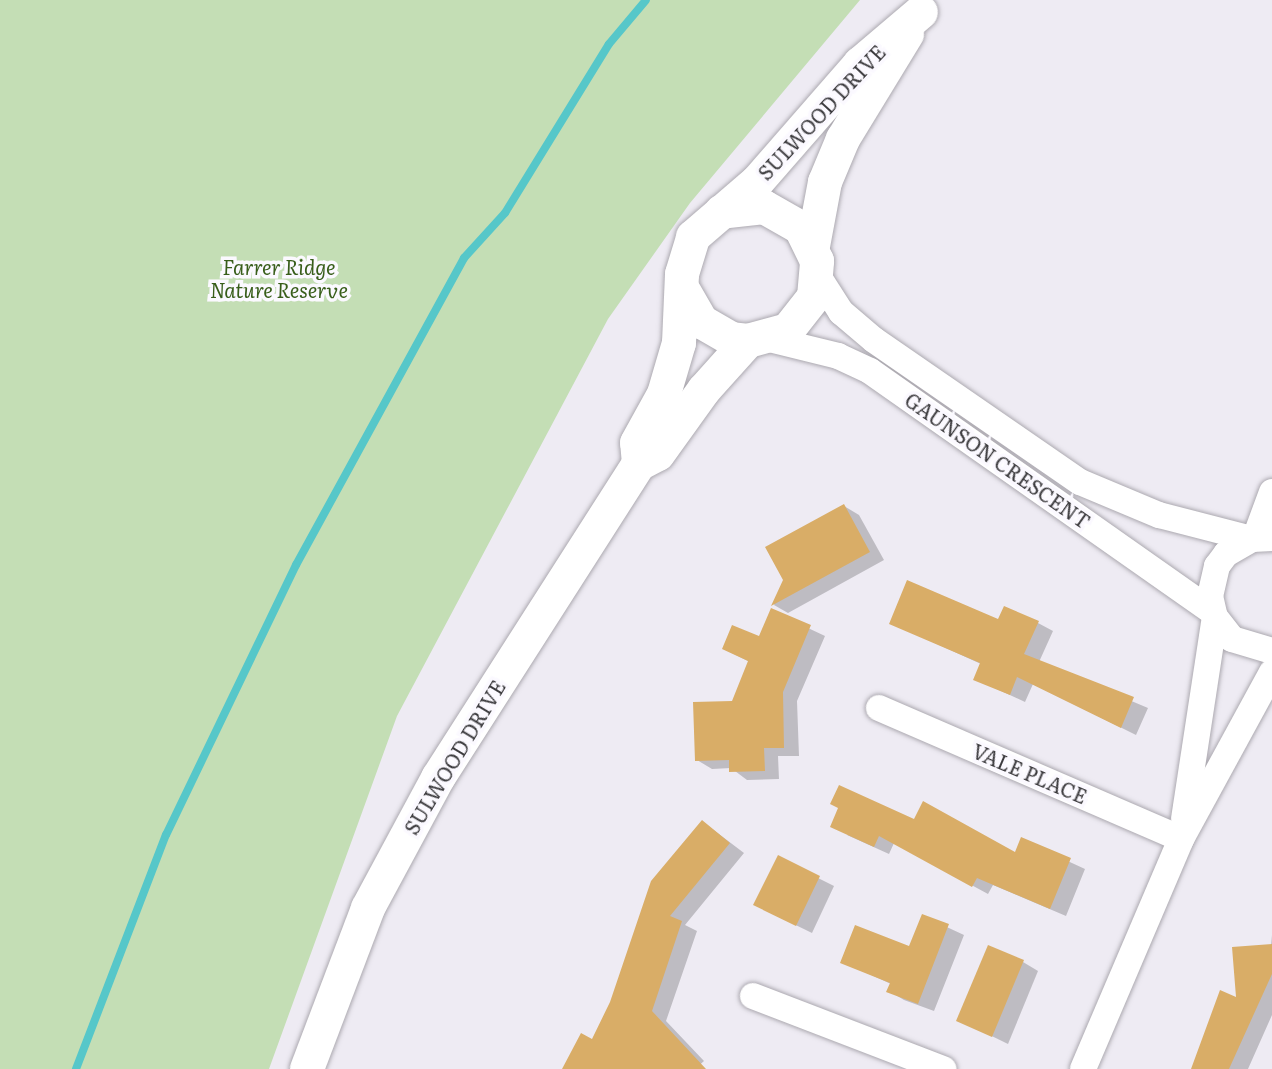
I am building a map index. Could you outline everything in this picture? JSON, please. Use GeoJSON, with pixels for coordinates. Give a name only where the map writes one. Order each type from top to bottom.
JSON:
{"type":"FeatureCollection","features":[{"type":"Feature","properties":{"kind":"main road","name":"SULWOOD DRIVE"},"geometry":{"type":"LineString","coordinates":[[639,464],[637,443],[664,394],[679,343],[685,293],[682,274],[689,246],[705,223],[757,182],[860,64],[925,6]]}},
{"type":"Feature","properties":{"kind":"main road","name":"SULWOOD DRIVE"},"geometry":{"type":"LineString","coordinates":[[307,1069],[348,954],[390,863],[639,464],[658,454],[704,390],[759,340],[804,316],[816,261],[825,182],[843,139],[925,6]]}},
{"type":"Feature","properties":{"kind":"main road","name":"SULWOOD DRIVE"},"geometry":{"type":"LineString","coordinates":[[721,212],[742,206],[774,210],[801,228],[816,261]]}},
{"type":"Feature","properties":{"kind":"main road"},"geometry":{"type":"LineString","coordinates":[[685,293],[702,322],[724,336],[759,340]]}},
{"type":"Feature","properties":{"kind":"street","name":"GAUNSON CRESCENT"},"geometry":{"type":"LineString","coordinates":[[816,261],[841,312],[874,340],[1080,482],[1159,515],[1260,538]]}},
{"type":"Feature","properties":{"kind":"street","name":"GAUNSON CRESCENT"},"geometry":{"type":"LineString","coordinates":[[759,340],[838,356],[870,371],[1214,614],[1244,646],[1272,651]]}},
{"type":"Feature","properties":{"kind":"street"},"geometry":{"type":"LineString","coordinates":[[1181,839],[1214,614],[1210,596],[1217,566],[1238,545],[1260,538],[1272,492]]}},
{"type":"Feature","properties":{"kind":"street"},"geometry":{"type":"LineString","coordinates":[[1083,1069],[1181,839],[1272,672]]}},
{"type":"Feature","properties":{"kind":"street","name":"VALE PLACE"},"geometry":{"type":"LineString","coordinates":[[879,708],[1181,839]]}},
{"type":"Feature","properties":{"kind":"street"},"geometry":{"type":"LineString","coordinates":[[753,996],[943,1069]]}},
{"type":"Feature","properties":{"kind":"green space","name":"Farrer Ridge Nature Reserve"},"geometry":{"type":"Polygon","coordinates":[[[0,0],[860,0],[690,203],[608,319],[397,716],[269,1069],[0,1069],[0,0]]]}},
{"type":"Feature","properties":{"kind":"building"},"geometry":{"type":"Polygon","coordinates":[[[844,504],[870,552],[771,606],[783,580],[765,547],[844,504]]]}},
{"type":"Feature","properties":{"kind":"building"},"geometry":{"type":"Polygon","coordinates":[[[907,580],[998,619],[1004,606],[1039,621],[1024,654],[1134,697],[1121,728],[1017,677],[1010,695],[973,680],[980,663],[889,624],[907,580]]]}},
{"type":"Feature","properties":{"kind":"building"},"geometry":{"type":"Polygon","coordinates":[[[771,608],[811,625],[783,692],[784,748],[764,748],[765,771],[729,772],[729,760],[695,761],[693,702],[732,701],[748,661],[722,649],[732,625],[759,636],[771,608]]]}},
{"type":"Feature","properties":{"kind":"building"},"geometry":{"type":"Polygon","coordinates":[[[839,785],[914,819],[923,801],[1015,852],[1021,837],[1071,858],[1050,909],[977,878],[972,887],[879,836],[874,847],[830,827],[838,808],[830,804],[839,785]]]}},
{"type":"Feature","properties":{"kind":"building"},"geometry":{"type":"Polygon","coordinates":[[[702,820],[730,843],[670,916],[682,921],[652,1011],[706,1069],[562,1069],[581,1033],[592,1039],[610,1002],[651,881],[702,820]]]}},
{"type":"Feature","properties":{"kind":"building"},"geometry":{"type":"Polygon","coordinates":[[[778,855],[820,876],[796,926],[753,905],[778,855]]]}},
{"type":"Feature","properties":{"kind":"building"},"geometry":{"type":"Polygon","coordinates":[[[922,914],[949,924],[918,1004],[886,992],[890,983],[840,963],[855,925],[909,946],[922,914]]]}},
{"type":"Feature","properties":{"kind":"building"},"geometry":{"type":"Polygon","coordinates":[[[1272,944],[1272,974],[1229,1069],[1191,1069],[1220,990],[1236,997],[1232,947],[1272,944]]]}},
{"type":"Feature","properties":{"kind":"building"},"geometry":{"type":"Polygon","coordinates":[[[988,945],[1024,960],[992,1037],[956,1021],[988,945]]]}},
{"type":"Feature","properties":{"kind":"waterway"},"geometry":{"type":"LineString","coordinates":[[76,1069],[166,835],[296,565],[464,258],[505,213],[609,44],[646,0]]}}]}
